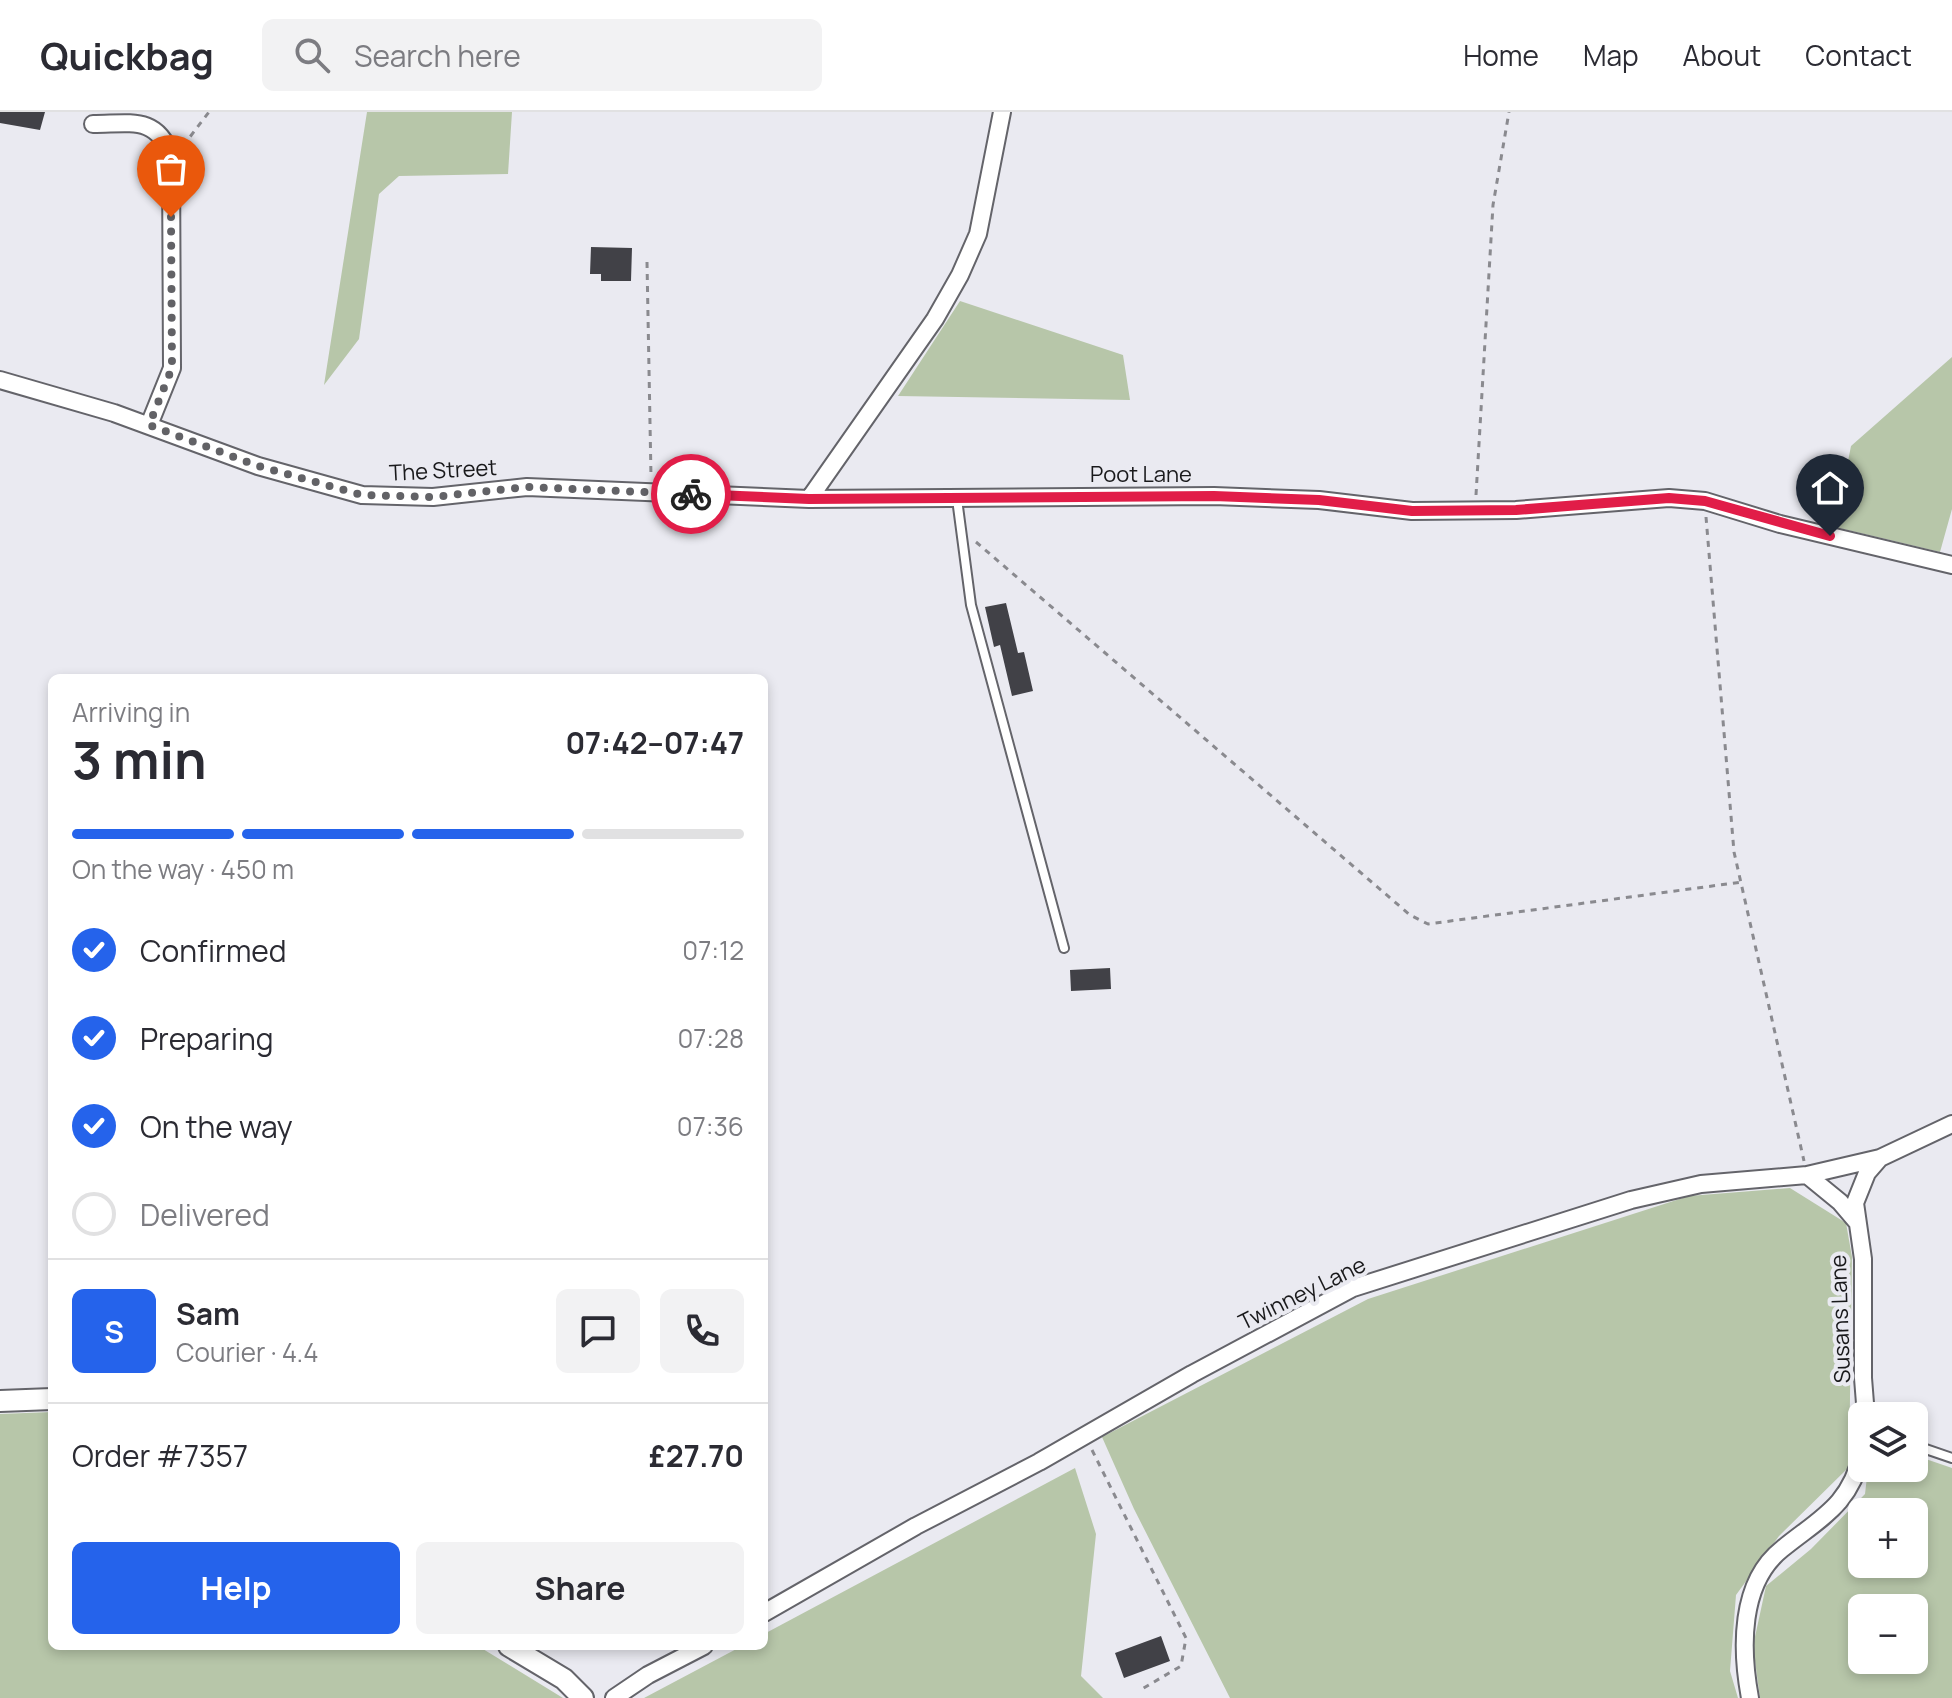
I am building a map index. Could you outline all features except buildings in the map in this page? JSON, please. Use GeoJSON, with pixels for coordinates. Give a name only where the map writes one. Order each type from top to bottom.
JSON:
{"type":"FeatureCollection","features":[{"type":"Feature","properties":{"kind":"street"},"geometry":{"type":"LineString","coordinates":[[809,499],[935,319],[960,275],[978,234],[1002,112]]}},
{"type":"Feature","properties":{"kind":"street"},"geometry":{"type":"LineString","coordinates":[[93,124],[150,126],[165,138],[171,156],[172,368],[149,425]]}},
{"type":"Feature","properties":{"kind":"street","name":"The Street"},"geometry":{"type":"LineString","coordinates":[[0,380],[56,394],[149,425],[258,466],[362,495],[433,497],[527,487],[809,499]]}},
{"type":"Feature","properties":{"kind":"street","name":"Poot Lane"},"geometry":{"type":"LineString","coordinates":[[809,499],[1214,496],[1319,500],[1412,511],[1475,511],[1669,498],[1705,501],[1780,524],[1952,565]]}},
{"type":"Feature","properties":{"kind":"street","name":"Twinney Lane"},"geometry":{"type":"LineString","coordinates":[[768,1611],[916,1526],[1353,1288],[1631,1200],[1701,1184],[1807,1175],[1880,1158],[1952,1124]]}},
{"type":"Feature","properties":{"kind":"street","name":"Susans Lane"},"geometry":{"type":"LineString","coordinates":[[1865,1402],[1863,1259],[1855,1203],[1867,1173],[1880,1158]]}},
{"type":"Feature","properties":{"kind":"street"},"geometry":{"type":"LineString","coordinates":[[1807,1175],[1840,1202],[1857,1222]]}},
{"type":"Feature","properties":{"kind":"street"},"geometry":{"type":"LineString","coordinates":[[0,1401],[48,1399]]}},
{"type":"Feature","properties":{"kind":"street"},"geometry":{"type":"LineString","coordinates":[[1750,1698],[1744,1646],[1749,1601],[1757,1581],[1781,1549],[1807,1532],[1837,1505],[1851,1482]]}},
{"type":"Feature","properties":{"kind":"street"},"geometry":{"type":"LineString","coordinates":[[516,1650],[564,1679],[583,1698]]}},
{"type":"Feature","properties":{"kind":"street"},"geometry":{"type":"LineString","coordinates":[[614,1698],[648,1675],[696,1650]]}},
{"type":"Feature","properties":{"kind":"lane"},"geometry":{"type":"LineString","coordinates":[[957,498],[971,605],[1064,948]]}},
{"type":"Feature","properties":{"kind":"lane"},"geometry":{"type":"LineString","coordinates":[[1928,1450],[1952,1458]]}},
{"type":"Feature","properties":{"kind":"path"},"geometry":{"type":"LineString","coordinates":[[171,156],[185,144],[209,112]]}},
{"type":"Feature","properties":{"kind":"path"},"geometry":{"type":"LineString","coordinates":[[1475,511],[1493,205],[1509,112]]}},
{"type":"Feature","properties":{"kind":"path"},"geometry":{"type":"LineString","coordinates":[[647,262],[651,492]]}},
{"type":"Feature","properties":{"kind":"path"},"geometry":{"type":"LineString","coordinates":[[1705,501],[1734,852],[1807,1175]]}},
{"type":"Feature","properties":{"kind":"path"},"geometry":{"type":"LineString","coordinates":[[961,529],[1410,915],[1428,924],[1742,882]]}},
{"type":"Feature","properties":{"kind":"path"},"geometry":{"type":"LineString","coordinates":[[1085,1436],[1186,1638],[1181,1666],[1142,1689]]}},
{"type":"Feature","properties":{"kind":"green space"},"geometry":{"type":"Polygon","coordinates":[[[367,112],[512,112],[508,174],[399,176],[379,194],[359,339],[324,385],[367,112]]]}},
{"type":"Feature","properties":{"kind":"green space"},"geometry":{"type":"Polygon","coordinates":[[[960,301],[1123,355],[1130,400],[898,396],[960,301]]]}},
{"type":"Feature","properties":{"kind":"green space"},"geometry":{"type":"Polygon","coordinates":[[[1952,357],[1952,509],[1940,552],[1835,527],[1851,446],[1952,357]]]}},
{"type":"Feature","properties":{"kind":"green space"},"geometry":{"type":"Polygon","coordinates":[[[1790,1188],[1846,1223],[1852,1257],[1848,1468],[1779,1536],[1736,1595],[1730,1671],[1738,1698],[1230,1698],[1134,1509],[1102,1437],[1368,1299],[1689,1196],[1790,1188]]]}},
{"type":"Feature","properties":{"kind":"green space"},"geometry":{"type":"Polygon","coordinates":[[[48,1412],[48,1650],[485,1650],[563,1698],[0,1698],[0,1414],[48,1412]]]}},
{"type":"Feature","properties":{"kind":"green space"},"geometry":{"type":"Polygon","coordinates":[[[1928,1460],[1952,1468],[1952,1698],[1760,1698],[1753,1646],[1766,1586],[1811,1549],[1848,1511],[1848,1578],[1928,1578],[1928,1498],[1861,1498],[1865,1494],[1866,1482],[1928,1482],[1928,1460]]]}},
{"type":"Feature","properties":{"kind":"green space"},"geometry":{"type":"Polygon","coordinates":[[[1075,1468],[1096,1534],[1081,1676],[1103,1698],[644,1698],[734,1650],[768,1650],[768,1632],[1075,1468]]]}},
{"type":"Feature","properties":{"kind":"way so far"},"geometry":{"type":"LineString","coordinates":[[171,217],[172,368],[149,425],[258,466],[362,495],[433,497],[527,487],[691,494]]}},
{"type":"Feature","properties":{"kind":"route"},"geometry":{"type":"LineString","coordinates":[[691,494],[809,499],[1214,496],[1319,500],[1412,511],[1516,510],[1669,498],[1705,501],[1830,536]]}}]}
